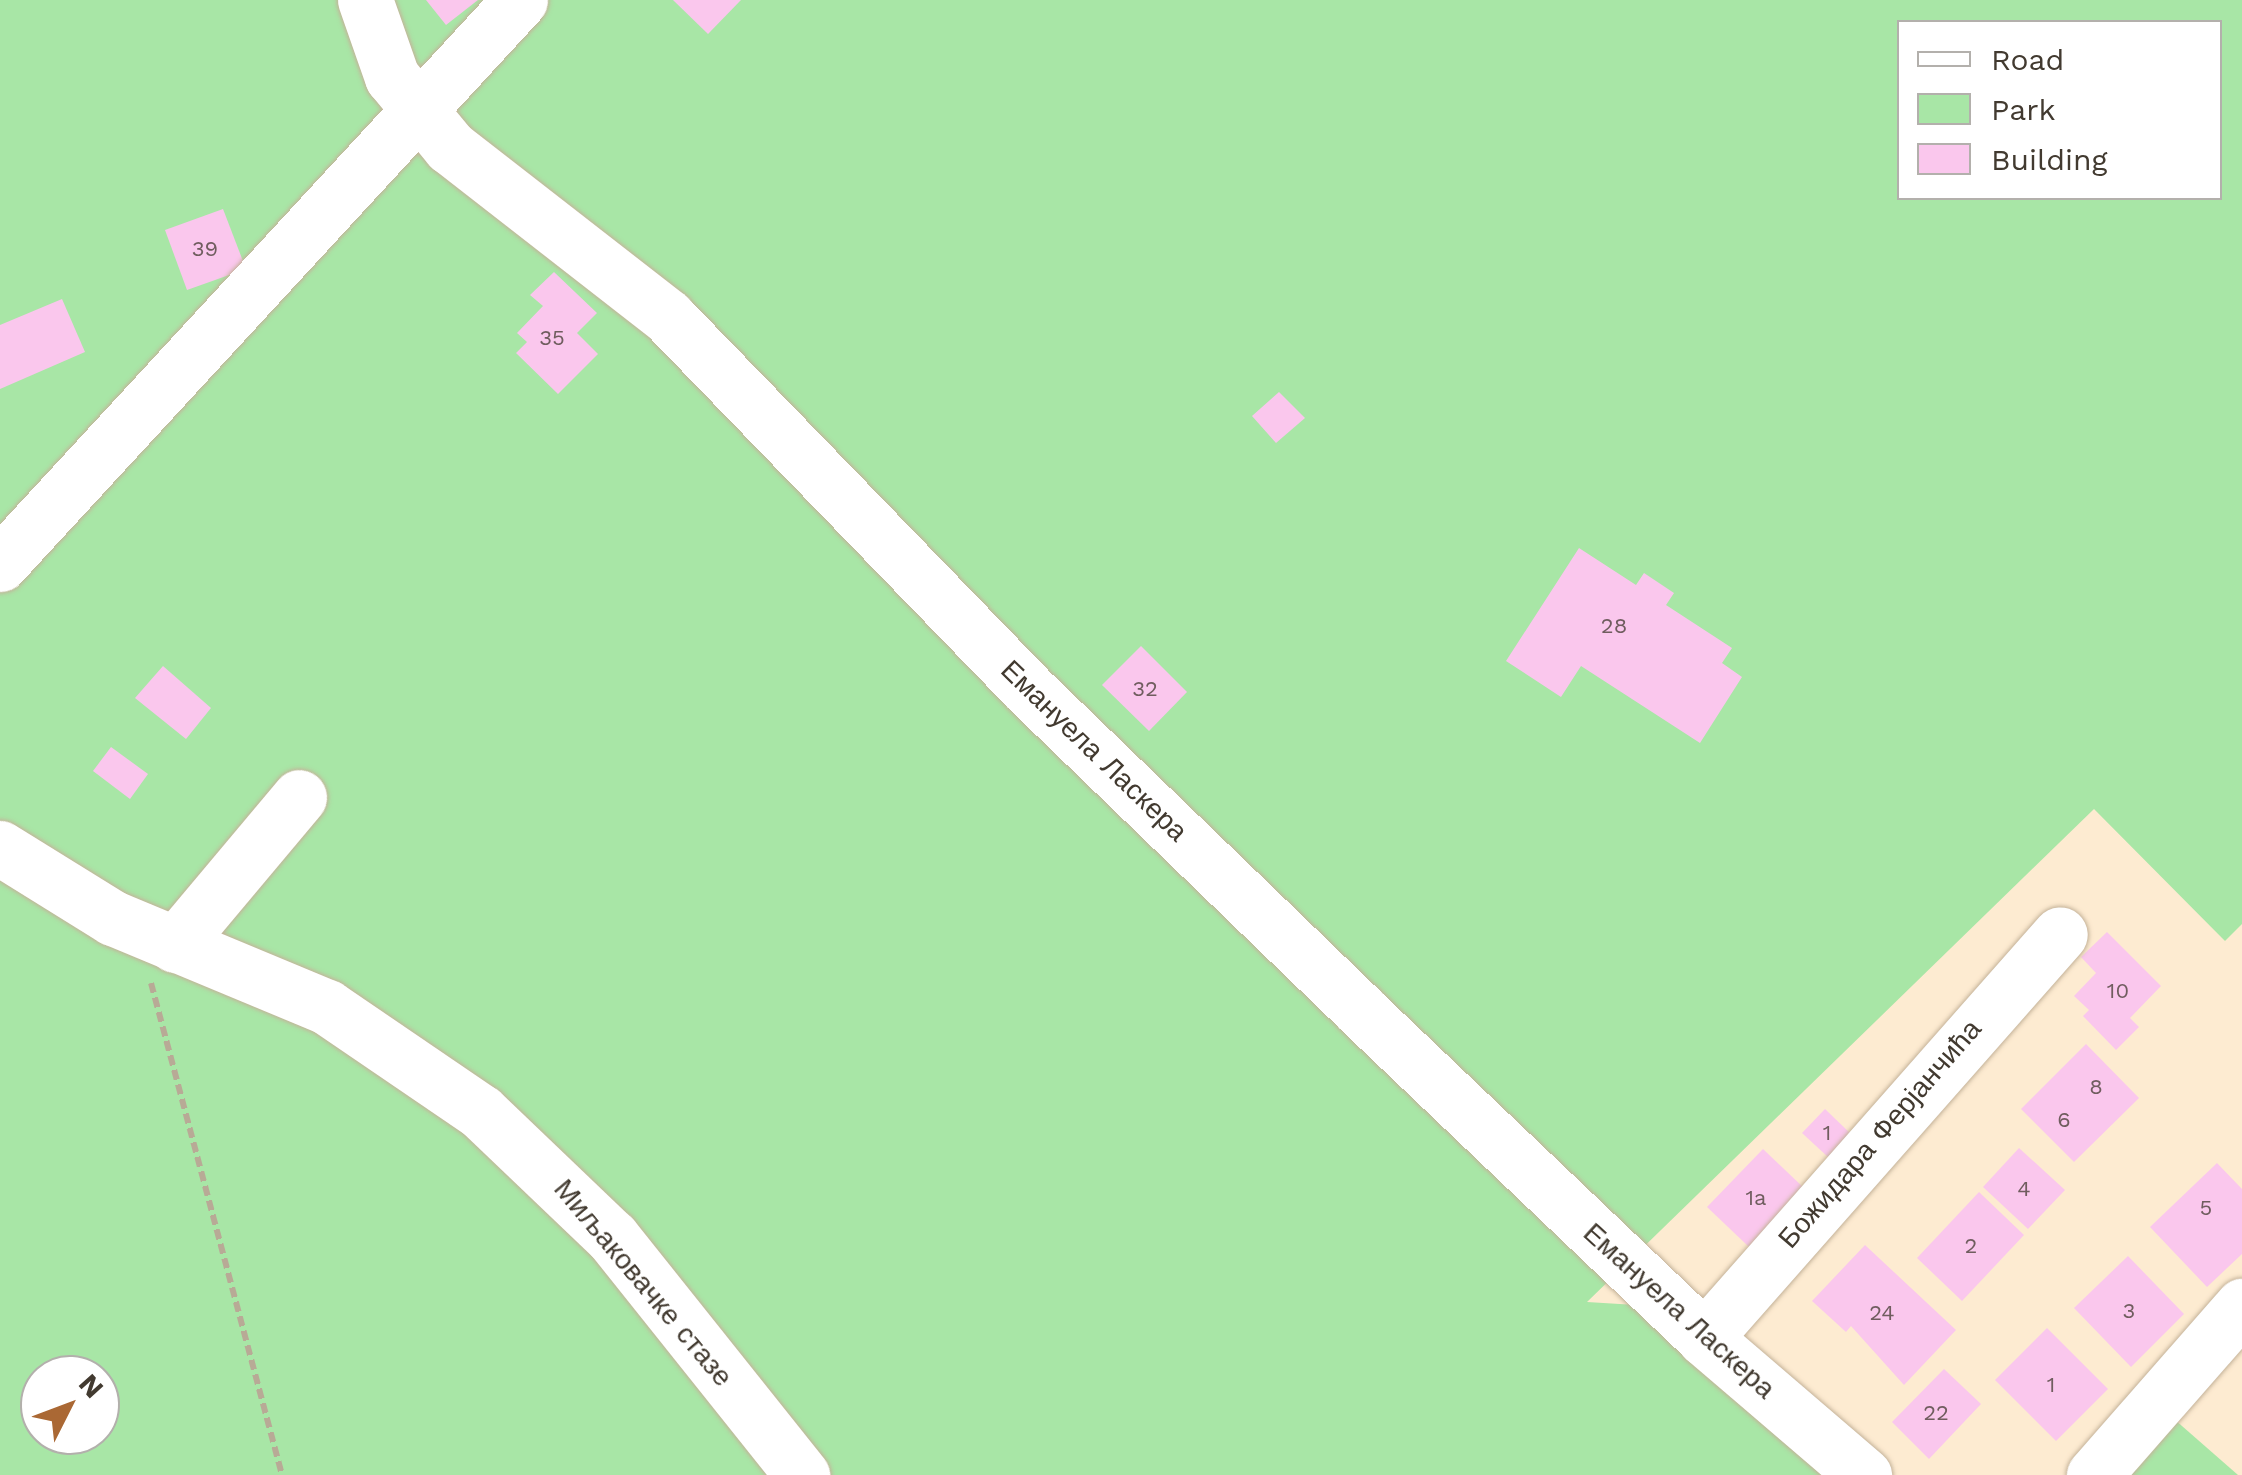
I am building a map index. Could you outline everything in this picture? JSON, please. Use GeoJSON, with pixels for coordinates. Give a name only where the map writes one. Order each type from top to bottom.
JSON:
{"type":"FeatureCollection","features":[{"type":"Feature","properties":{"kind":"street","name":"Емануела Ласкера"},"geometry":{"type":"LineString","coordinates":[[365,0],[392,77],[450,148],[668,317],[1030,691],[1704,1338],[1864,1475]]}},
{"type":"Feature","properties":{"kind":"street"},"geometry":{"type":"LineString","coordinates":[[0,564],[520,0]]}},
{"type":"Feature","properties":{"kind":"street"},"geometry":{"type":"LineString","coordinates":[[160,939],[299,798]]}},
{"type":"Feature","properties":{"kind":"street","name":"Миљаковачке стазе"},"geometry":{"type":"LineString","coordinates":[[0,848],[160,939],[327,1007],[480,1112],[612,1237],[802,1475]]}},
{"type":"Feature","properties":{"kind":"street","name":"Божидара Ферјанчића"},"geometry":{"type":"LineString","coordinates":[[1704,1338],[2060,934]]}},
{"type":"Feature","properties":{"kind":"street"},"geometry":{"type":"LineString","coordinates":[[2094,1475],[2242,1306]]}},
{"type":"Feature","properties":{"kind":"path"},"geometry":{"type":"LineString","coordinates":[[160,939],[148,970],[282,1475]]}},
{"type":"Feature","properties":{"kind":"green space"},"geometry":{"type":"Polygon","coordinates":[[[0,0],[2242,0],[2242,924],[2225,941],[2094,809],[1587,1302],[1636,1305],[1830,1475],[0,1475],[0,0]]]}},
{"type":"Feature","properties":{"kind":"green space"},"geometry":{"type":"Polygon","coordinates":[[[2174,1419],[2238,1475],[2123,1475],[2174,1419]]]}},
{"type":"Feature","properties":{"kind":"building"},"geometry":{"type":"Polygon","coordinates":[[[426,0],[478,0],[446,25],[426,0]]]}},
{"type":"Feature","properties":{"kind":"building"},"geometry":{"type":"Polygon","coordinates":[[[673,0],[741,0],[708,34],[673,0]]]}},
{"type":"Feature","properties":{"kind":"building"},"geometry":{"type":"Polygon","coordinates":[[[223,209],[246,269],[187,290],[165,230],[223,209]]]}},
{"type":"Feature","properties":{"kind":"building"},"geometry":{"type":"Polygon","coordinates":[[[554,272],[597,313],[577,333],[598,354],[558,394],[516,353],[527,342],[517,333],[543,306],[530,295],[554,272]]]}},
{"type":"Feature","properties":{"kind":"building"},"geometry":{"type":"Polygon","coordinates":[[[62,299],[85,352],[0,389],[0,325],[62,299]]]}},
{"type":"Feature","properties":{"kind":"building"},"geometry":{"type":"Polygon","coordinates":[[[1279,392],[1305,418],[1276,443],[1252,416],[1279,392]]]}},
{"type":"Feature","properties":{"kind":"building"},"geometry":{"type":"Polygon","coordinates":[[[1579,548],[1636,585],[1644,573],[1674,593],[1666,605],[1732,648],[1722,663],[1742,677],[1700,743],[1581,666],[1561,697],[1506,661],[1579,548]]]}},
{"type":"Feature","properties":{"kind":"building"},"geometry":{"type":"Polygon","coordinates":[[[1141,646],[1187,692],[1149,731],[1102,685],[1141,646]]]}},
{"type":"Feature","properties":{"kind":"building"},"geometry":{"type":"Polygon","coordinates":[[[163,666],[211,708],[186,739],[135,698],[163,666]]]}},
{"type":"Feature","properties":{"kind":"building"},"geometry":{"type":"Polygon","coordinates":[[[111,747],[148,774],[130,799],[93,771],[111,747]]]}},
{"type":"Feature","properties":{"kind":"building"},"geometry":{"type":"Polygon","coordinates":[[[2107,932],[2161,986],[2130,1018],[2139,1027],[2116,1050],[2083,1016],[2089,1010],[2074,996],[2096,973],[2081,957],[2107,932]]]}},
{"type":"Feature","properties":{"kind":"building"},"geometry":{"type":"Polygon","coordinates":[[[2086,1044],[2139,1098],[2074,1162],[2021,1109],[2086,1044]]]}},
{"type":"Feature","properties":{"kind":"building"},"geometry":{"type":"Polygon","coordinates":[[[1825,1109],[1851,1134],[1829,1158],[1802,1133],[1825,1109]]]}},
{"type":"Feature","properties":{"kind":"building"},"geometry":{"type":"Polygon","coordinates":[[[2019,1148],[2065,1190],[2028,1229],[1983,1187],[2019,1148]]]}},
{"type":"Feature","properties":{"kind":"building"},"geometry":{"type":"Polygon","coordinates":[[[1763,1149],[1805,1189],[1749,1247],[1707,1207],[1763,1149]]]}},
{"type":"Feature","properties":{"kind":"building"},"geometry":{"type":"Polygon","coordinates":[[[2217,1163],[2242,1189],[2242,1254],[2207,1287],[2150,1227],[2217,1163]]]}},
{"type":"Feature","properties":{"kind":"building"},"geometry":{"type":"Polygon","coordinates":[[[1979,1192],[2024,1235],[1962,1301],[1917,1258],[1979,1192]]]}},
{"type":"Feature","properties":{"kind":"building"},"geometry":{"type":"Polygon","coordinates":[[[1865,1245],[1956,1330],[1904,1385],[1851,1326],[1846,1332],[1812,1301],[1865,1245]]]}},
{"type":"Feature","properties":{"kind":"building"},"geometry":{"type":"Polygon","coordinates":[[[2128,1256],[2184,1314],[2131,1367],[2074,1308],[2128,1256]]]}},
{"type":"Feature","properties":{"kind":"building"},"geometry":{"type":"Polygon","coordinates":[[[2047,1328],[2108,1389],[2056,1441],[1995,1380],[2047,1328]]]}},
{"type":"Feature","properties":{"kind":"building"},"geometry":{"type":"Polygon","coordinates":[[[1944,1369],[1981,1404],[1929,1459],[1892,1422],[1944,1369]]]}}]}
